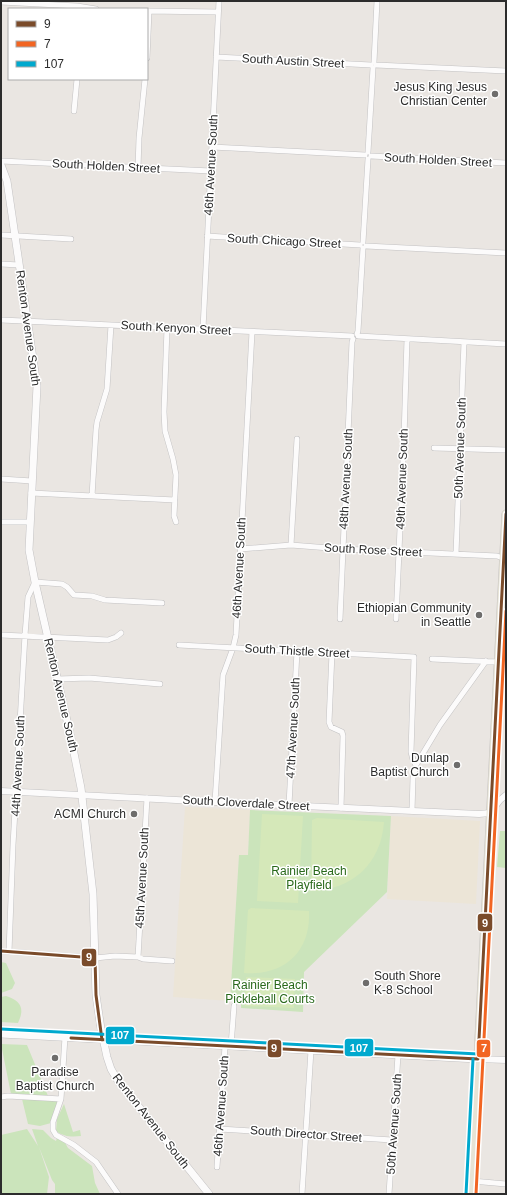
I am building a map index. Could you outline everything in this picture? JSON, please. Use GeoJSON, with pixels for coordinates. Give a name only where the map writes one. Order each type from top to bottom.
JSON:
{"type":"FeatureCollection","features":[{"type":"Feature","properties":{"kind":"main road","name":"Renton Avenue South"},"geometry":{"type":"LineString","coordinates":[[1,165],[7,181],[37,386],[29,550],[71,738],[82,795],[93,894],[96,995],[102,1040],[109,1063],[118,1081],[209,1194]]}},
{"type":"Feature","properties":{"kind":"main road"},"geometry":{"type":"LineString","coordinates":[[471,1194],[498,662],[505,559],[506,514]]}},
{"type":"Feature","properties":{"kind":"main road"},"geometry":{"type":"LineString","coordinates":[[1,1034],[478,1059]]}},
{"type":"Feature","properties":{"kind":"street","name":"46th Avenue South"},"geometry":{"type":"LineString","coordinates":[[203,329],[219,1]]}},
{"type":"Feature","properties":{"kind":"street","name":"48th Avenue South"},"geometry":{"type":"LineString","coordinates":[[340,619],[352,342],[358,331],[377,1]]}},
{"type":"Feature","properties":{"kind":"street"},"geometry":{"type":"LineString","coordinates":[[1,2],[83,8]]}},
{"type":"Feature","properties":{"kind":"street"},"geometry":{"type":"LineString","coordinates":[[148,11],[218,12]]}},
{"type":"Feature","properties":{"kind":"street","name":"South Austin Street"},"geometry":{"type":"LineString","coordinates":[[216,57],[506,71]]}},
{"type":"Feature","properties":{"kind":"street"},"geometry":{"type":"LineString","coordinates":[[74,110],[77,80]]}},
{"type":"Feature","properties":{"kind":"street"},"geometry":{"type":"LineString","coordinates":[[138,168],[145,80]]}},
{"type":"Feature","properties":{"kind":"street","name":"South Holden Street"},"geometry":{"type":"LineString","coordinates":[[212,147],[506,163]]}},
{"type":"Feature","properties":{"kind":"street","name":"South Holden Street"},"geometry":{"type":"LineString","coordinates":[[1,161],[211,171]]}},
{"type":"Feature","properties":{"kind":"street"},"geometry":{"type":"LineString","coordinates":[[1,235],[71,239]]}},
{"type":"Feature","properties":{"kind":"street","name":"South Chicago Street"},"geometry":{"type":"LineString","coordinates":[[207,236],[506,253]]}},
{"type":"Feature","properties":{"kind":"street"},"geometry":{"type":"LineString","coordinates":[[1,264],[19,265]]}},
{"type":"Feature","properties":{"kind":"street","name":"South Kenyon Street"},"geometry":{"type":"LineString","coordinates":[[1,320],[506,344]]}},
{"type":"Feature","properties":{"kind":"street"},"geometry":{"type":"LineString","coordinates":[[92,496],[96,430],[107,389],[112,325]]}},
{"type":"Feature","properties":{"kind":"street"},"geometry":{"type":"LineString","coordinates":[[167,328],[164,418],[165,431],[175,468],[174,516],[176,522]]}},
{"type":"Feature","properties":{"kind":"street","name":"46th Avenue South"},"geometry":{"type":"LineString","coordinates":[[215,802],[223,675],[236,635],[252,332]]}},
{"type":"Feature","properties":{"kind":"street","name":"49th Avenue South"},"geometry":{"type":"LineString","coordinates":[[396,619],[400,552],[407,339]]}},
{"type":"Feature","properties":{"kind":"street","name":"50th Avenue South"},"geometry":{"type":"LineString","coordinates":[[456,554],[464,342]]}},
{"type":"Feature","properties":{"kind":"street"},"geometry":{"type":"LineString","coordinates":[[291,545],[297,439]]}},
{"type":"Feature","properties":{"kind":"street"},"geometry":{"type":"LineString","coordinates":[[434,448],[506,450]]}},
{"type":"Feature","properties":{"kind":"street"},"geometry":{"type":"LineString","coordinates":[[1,479],[32,481]]}},
{"type":"Feature","properties":{"kind":"street"},"geometry":{"type":"LineString","coordinates":[[31,493],[175,500]]}},
{"type":"Feature","properties":{"kind":"street"},"geometry":{"type":"LineString","coordinates":[[1,522],[30,522]]}},
{"type":"Feature","properties":{"kind":"street","name":"South Rose Street"},"geometry":{"type":"LineString","coordinates":[[240,549],[291,545],[342,549],[497,556],[505,559]]}},
{"type":"Feature","properties":{"kind":"street"},"geometry":{"type":"LineString","coordinates":[[35,582],[62,584],[74,595],[92,596],[105,600],[162,603]]}},
{"type":"Feature","properties":{"kind":"street","name":"44th Avenue South"},"geometry":{"type":"LineString","coordinates":[[9,952],[25,635],[28,597],[35,582]]}},
{"type":"Feature","properties":{"kind":"street"},"geometry":{"type":"LineString","coordinates":[[1,635],[108,640],[121,634]]}},
{"type":"Feature","properties":{"kind":"street","name":"South Thistle Street"},"geometry":{"type":"LineString","coordinates":[[179,645],[414,657],[410,752],[416,765]]}},
{"type":"Feature","properties":{"kind":"street","name":"47th Avenue South"},"geometry":{"type":"LineString","coordinates":[[289,805],[297,651]]}},
{"type":"Feature","properties":{"kind":"street"},"geometry":{"type":"LineString","coordinates":[[332,653],[330,722],[331,727],[342,732],[343,736],[341,808]]}},
{"type":"Feature","properties":{"kind":"street"},"geometry":{"type":"LineString","coordinates":[[432,659],[498,662]]}},
{"type":"Feature","properties":{"kind":"street"},"geometry":{"type":"LineString","coordinates":[[412,811],[413,778],[416,765],[440,725],[486,661]]}},
{"type":"Feature","properties":{"kind":"street"},"geometry":{"type":"LineString","coordinates":[[58,679],[88,678],[160,684]]}},
{"type":"Feature","properties":{"kind":"street","name":"South Cloverdale Street"},"geometry":{"type":"LineString","coordinates":[[1,791],[341,808],[490,813]]}},
{"type":"Feature","properties":{"kind":"street"},"geometry":{"type":"LineString","coordinates":[[490,813],[506,795]]}},
{"type":"Feature","properties":{"kind":"street","name":"45th Avenue South"},"geometry":{"type":"LineString","coordinates":[[138,957],[147,798]]}},
{"type":"Feature","properties":{"kind":"street"},"geometry":{"type":"LineString","coordinates":[[1,952],[94,958],[115,956],[138,957],[143,959],[172,961]]}},
{"type":"Feature","properties":{"kind":"street","name":"46th Avenue South"},"geometry":{"type":"LineString","coordinates":[[217,1167],[228,1046],[234,1006]]}},
{"type":"Feature","properties":{"kind":"street"},"geometry":{"type":"LineString","coordinates":[[65,1037],[61,1099],[53,1122],[53,1130],[56,1135],[74,1145],[101,1166],[118,1194]]}},
{"type":"Feature","properties":{"kind":"street"},"geometry":{"type":"LineString","coordinates":[[302,1194],[311,1050]]}},
{"type":"Feature","properties":{"kind":"street","name":"50th Avenue South"},"geometry":{"type":"LineString","coordinates":[[389,1194],[398,1055]]}},
{"type":"Feature","properties":{"kind":"street"},"geometry":{"type":"LineString","coordinates":[[478,1059],[506,1060]]}},
{"type":"Feature","properties":{"kind":"street"},"geometry":{"type":"LineString","coordinates":[[1,1096],[61,1099]]}},
{"type":"Feature","properties":{"kind":"street","name":"South Director Street"},"geometry":{"type":"LineString","coordinates":[[220,1129],[392,1140]]}},
{"type":"Feature","properties":{"kind":"street"},"geometry":{"type":"LineString","coordinates":[[472,1181],[506,1184]]}},
{"type":"Feature","properties":{"kind":"shaded area"},"geometry":{"type":"Polygon","coordinates":[[[185,807],[250,810],[248,855],[239,855],[230,1001],[173,997],[185,807]]]}},
{"type":"Feature","properties":{"kind":"shaded area"},"geometry":{"type":"Polygon","coordinates":[[[391,816],[480,821],[476,904],[387,899],[391,816]]]}},
{"type":"Feature","properties":{"kind":"green space","name":"Rainier Beach Playfield"},"geometry":{"type":"Polygon","coordinates":[[[250,810],[391,816],[387,892],[304,972],[303,1012],[241,1008],[241,1001],[230,1001],[239,855],[248,855],[250,810]]]}},
{"type":"Feature","properties":{"kind":"green space"},"geometry":{"type":"Polygon","coordinates":[[[262,814],[303,816],[298,903],[257,901],[262,814]]]}},
{"type":"Feature","properties":{"kind":"green space"},"geometry":{"type":"Polygon","coordinates":[[[317,818],[384,822],[382,837],[377,850],[362,872],[339,886],[311,891],[312,820],[317,818]]]}},
{"type":"Feature","properties":{"kind":"green space"},"geometry":{"type":"Polygon","coordinates":[[[500,831],[506,831],[506,868],[497,867],[500,831]]]}},
{"type":"Feature","properties":{"kind":"green space"},"geometry":{"type":"Polygon","coordinates":[[[251,908],[309,911],[308,926],[300,949],[283,966],[258,973],[244,973],[248,910],[251,908]]]}},
{"type":"Feature","properties":{"kind":"green space"},"geometry":{"type":"Polygon","coordinates":[[[1,962],[6,963],[15,983],[12,989],[1,993],[1,962]]]}},
{"type":"Feature","properties":{"kind":"green space","name":"Rainier Beach Pickleball Courts"},"geometry":{"type":"Polygon","coordinates":[[[246,977],[295,979],[294,1008],[245,1006],[246,977]]]}},
{"type":"Feature","properties":{"kind":"green space"},"geometry":{"type":"Polygon","coordinates":[[[6,996],[15,1000],[20,1006],[21,1013],[18,1023],[1,1022],[1,997],[6,996]]]}},
{"type":"Feature","properties":{"kind":"green space"},"geometry":{"type":"Polygon","coordinates":[[[1,1044],[27,1045],[48,1096],[11,1094],[1,1044]]]}},
{"type":"Feature","properties":{"kind":"green space"},"geometry":{"type":"Polygon","coordinates":[[[22,1099],[57,1101],[58,1105],[51,1123],[40,1126],[28,1124],[22,1099]]]}},
{"type":"Feature","properties":{"kind":"green space"},"geometry":{"type":"Polygon","coordinates":[[[64,1104],[73,1132],[80,1130],[81,1136],[68,1136],[56,1131],[57,1119],[64,1104]]]}},
{"type":"Feature","properties":{"kind":"green space"},"geometry":{"type":"Polygon","coordinates":[[[27,1129],[38,1146],[32,1129],[43,1130],[56,1141],[57,1138],[64,1141],[68,1148],[92,1166],[95,1183],[100,1194],[55,1194],[55,1184],[39,1147],[49,1177],[47,1194],[1,1194],[1,1135],[27,1129]]]}},
{"type":"Feature","properties":{"kind":"transit line","name":"9"},"geometry":{"type":"LineString","coordinates":[[478,1059],[506,514]]}},
{"type":"Feature","properties":{"kind":"transit line","name":"7"},"geometry":{"type":"LineString","coordinates":[[476,1194],[506,611]]}},
{"type":"Feature","properties":{"kind":"transit line","name":"9"},"geometry":{"type":"LineString","coordinates":[[1,951],[95,958],[96,995],[102,1040]]}},
{"type":"Feature","properties":{"kind":"transit line","name":"107"},"geometry":{"type":"LineString","coordinates":[[1,1029],[478,1054]]}},
{"type":"Feature","properties":{"kind":"transit line","name":"9"},"geometry":{"type":"LineString","coordinates":[[71,1038],[478,1059]]}},
{"type":"Feature","properties":{"kind":"transit line","name":"107"},"geometry":{"type":"LineString","coordinates":[[466,1194],[473,1059]]}},
{"type":"Feature","properties":{"kind":"place","name":"Jesus King Jesus Christian Center"},"geometry":{"type":"Point","coordinates":[495,94]}},
{"type":"Feature","properties":{"kind":"place","name":"Ethiopian Community in Seattle"},"geometry":{"type":"Point","coordinates":[479,615]}},
{"type":"Feature","properties":{"kind":"place","name":"Dunlap Baptist Church"},"geometry":{"type":"Point","coordinates":[457,765]}},
{"type":"Feature","properties":{"kind":"place","name":"ACMI Church"},"geometry":{"type":"Point","coordinates":[134,814]}},
{"type":"Feature","properties":{"kind":"place","name":"South Shore K-8 School"},"geometry":{"type":"Point","coordinates":[366,983]}},
{"type":"Feature","properties":{"kind":"place","name":"Paradise Baptist Church"},"geometry":{"type":"Point","coordinates":[55,1058]}}]}
